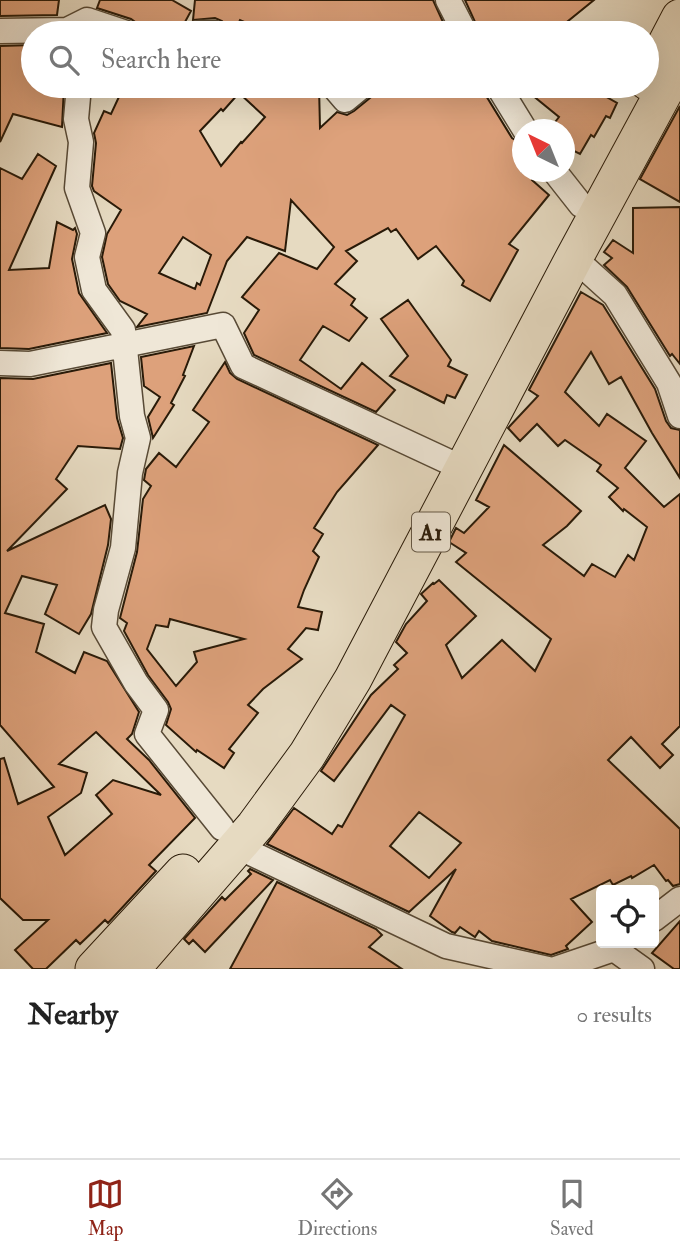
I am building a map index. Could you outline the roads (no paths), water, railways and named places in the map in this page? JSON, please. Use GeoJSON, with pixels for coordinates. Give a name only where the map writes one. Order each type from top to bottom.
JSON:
{"type":"FeatureCollection","features":[{"type":"Feature","properties":{"kind":"highway"},"geometry":{"type":"LineString","coordinates":[[659,58],[680,18]]}},
{"type":"Feature","properties":{"kind":"highway","name":"A1"},"geometry":{"type":"LineString","coordinates":[[94,969],[201,853],[255,826],[307,755],[359,669],[680,62]]}},
{"type":"Feature","properties":{"kind":"highway","name":"A1"},"geometry":{"type":"LineString","coordinates":[[131,969],[208,882],[229,837],[343,658],[638,98]]}},
{"type":"Feature","properties":{"kind":"street"},"geometry":{"type":"LineString","coordinates":[[448,0],[459,21]]}},
{"type":"Feature","properties":{"kind":"street"},"geometry":{"type":"LineString","coordinates":[[0,31],[21,31]]}},
{"type":"Feature","properties":{"kind":"street"},"geometry":{"type":"LineString","coordinates":[[78,98],[76,119],[81,142],[77,188],[93,233],[87,257],[94,290],[123,330],[132,416],[138,438],[130,473],[123,548],[104,627],[136,683],[156,710],[147,734],[229,837],[446,946],[548,969]]}},
{"type":"Feature","properties":{"kind":"street"},"geometry":{"type":"LineString","coordinates":[[505,98],[518,119]]}},
{"type":"Feature","properties":{"kind":"street"},"geometry":{"type":"LineString","coordinates":[[563,182],[581,205]]}},
{"type":"Feature","properties":{"kind":"street"},"geometry":{"type":"LineString","coordinates":[[574,258],[615,295],[669,383],[680,416]]}},
{"type":"Feature","properties":{"kind":"street"},"geometry":{"type":"LineString","coordinates":[[0,363],[30,364],[223,325],[243,366],[447,461]]}},
{"type":"Feature","properties":{"kind":"street"},"geometry":{"type":"LineString","coordinates":[[659,915],[680,899]]}},
{"type":"Feature","properties":{"kind":"street"},"geometry":{"type":"LineString","coordinates":[[555,969],[613,948]]}},
{"type":"Feature","properties":{"kind":"street"},"geometry":{"type":"LineString","coordinates":[[620,948],[642,969]]}}]}
